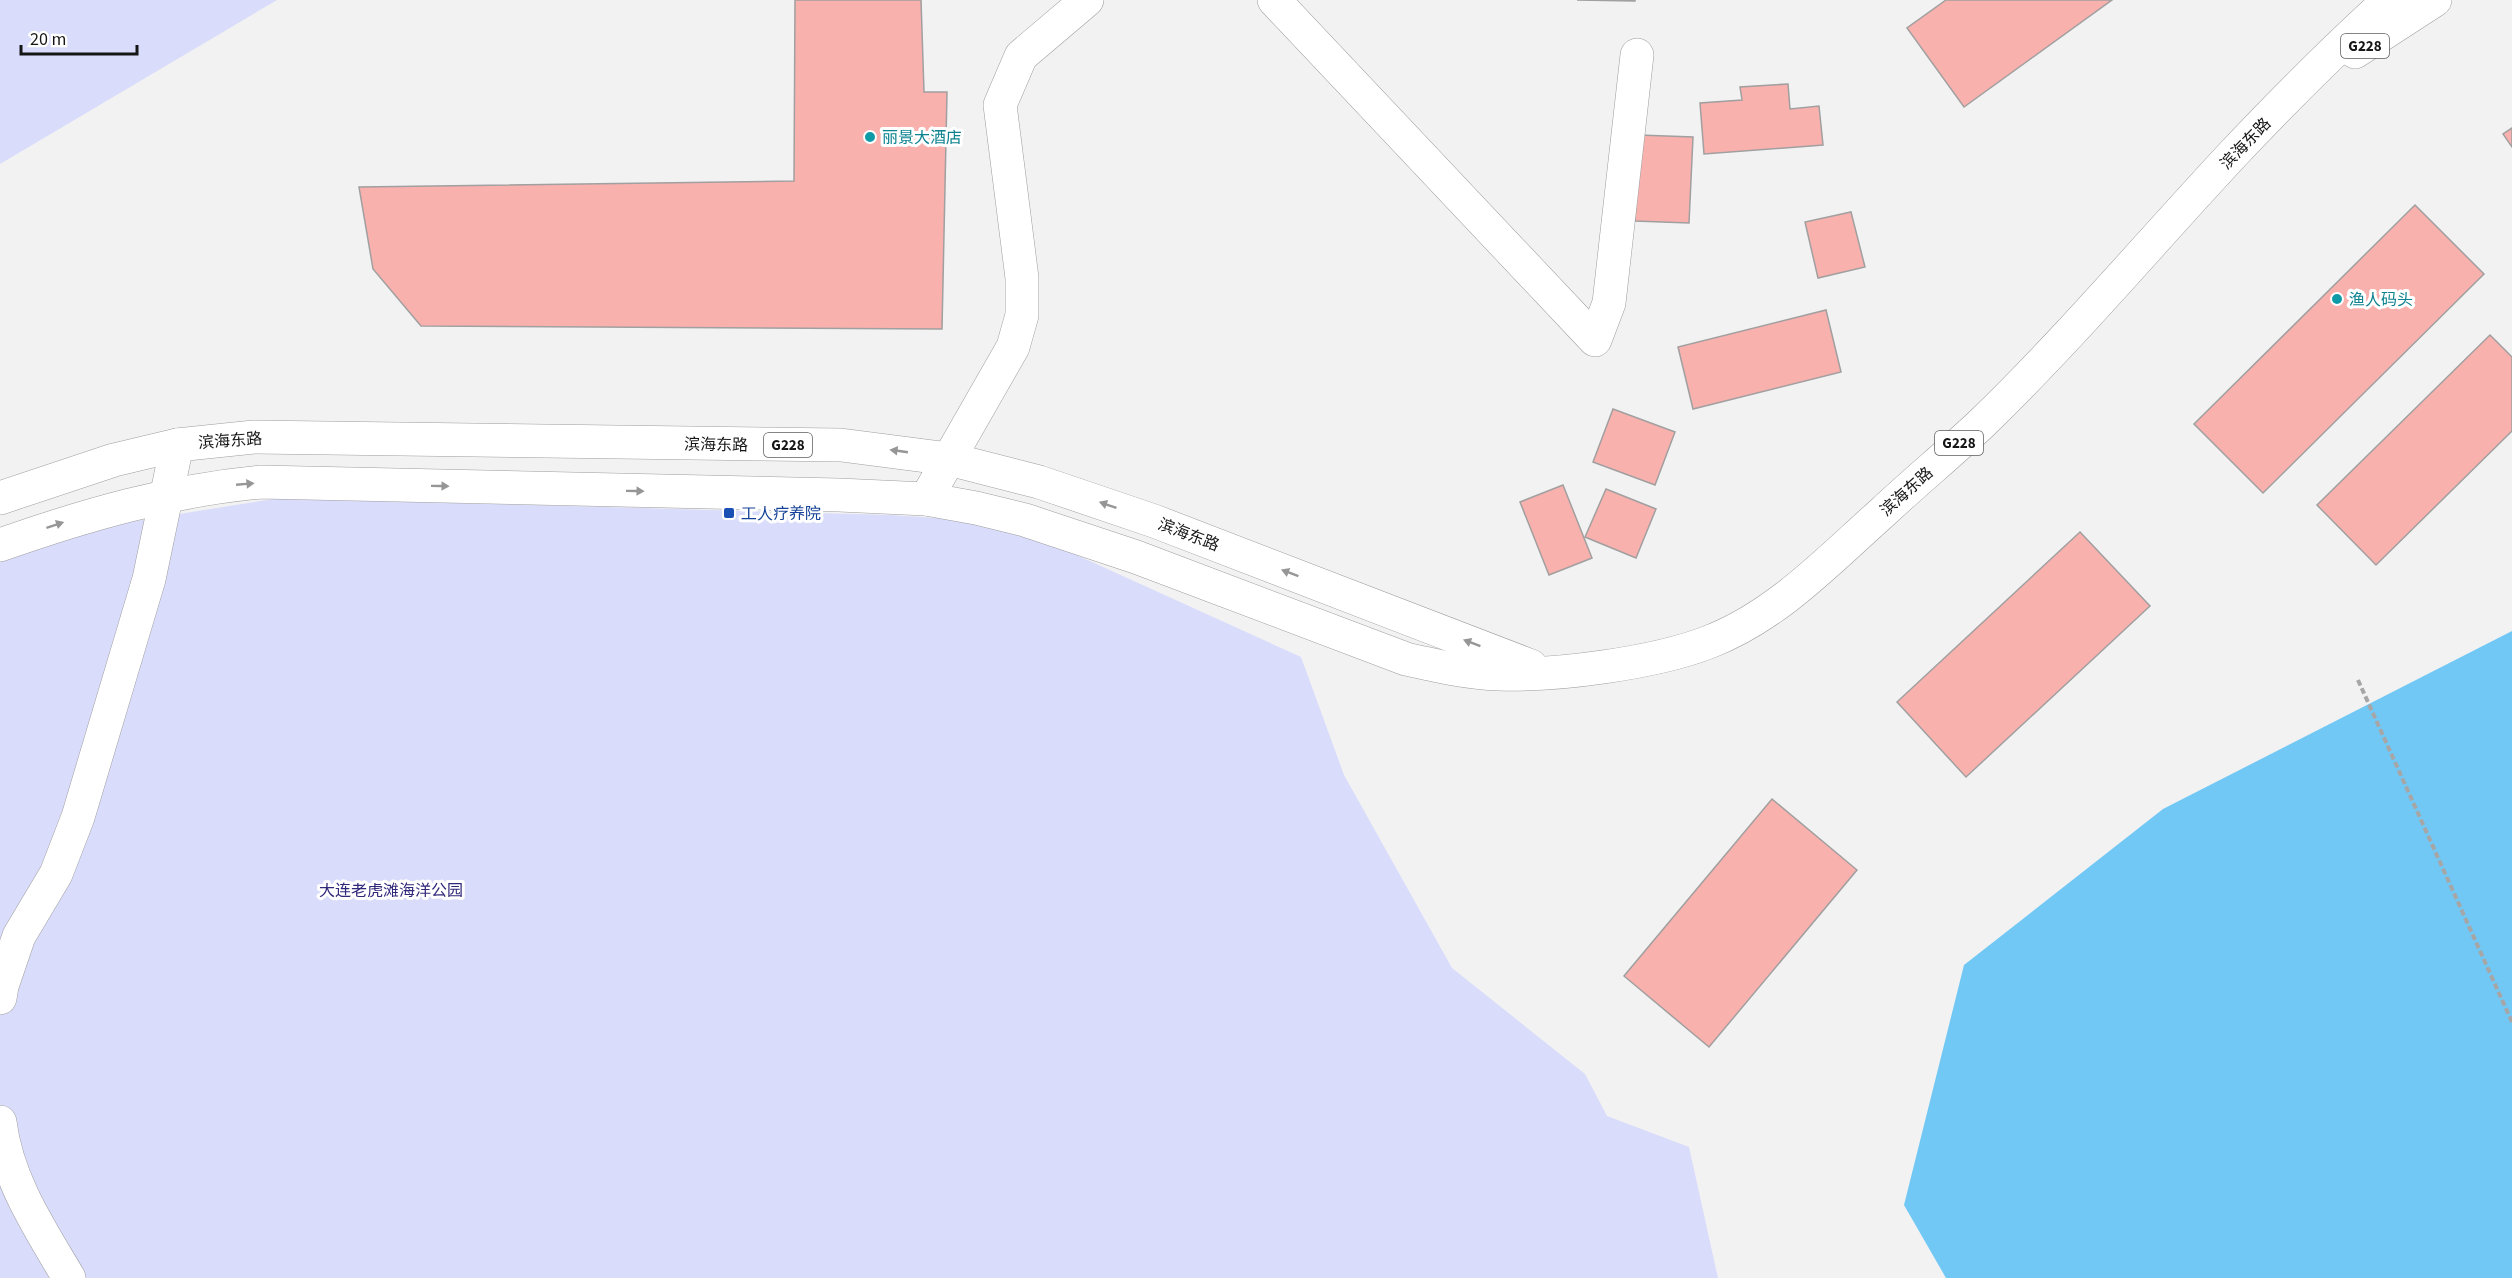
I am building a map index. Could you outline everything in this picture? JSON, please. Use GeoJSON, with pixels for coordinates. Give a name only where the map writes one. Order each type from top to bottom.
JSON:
{"type":"FeatureCollection","features":[{"type":"Feature","properties":{"kind":"main road"},"geometry":{"type":"LineString","coordinates":[[926,499],[1013,347],[1022,315],[1022,278],[1000,105],[1021,56],[1087,0]]}},
{"type":"Feature","properties":{"kind":"main road"},"geometry":{"type":"LineString","coordinates":[[1274,0],[1595,340],[1609,303],[1637,55]]}},
{"type":"Feature","properties":{"kind":"main road","name":"滨海东路"},"geometry":{"type":"LineString","coordinates":[[0,544],[61,523],[166,496],[261,482],[926,499],[1025,520],[1136,557],[1406,659],[1449,669],[1500,674],[1546,672],[1605,666],[1660,656],[1709,642],[1752,620],[1791,594],[1981,424],[2068,334],[2235,152],[2389,0]]}},
{"type":"Feature","properties":{"kind":"main road","name":"滨海东路"},"geometry":{"type":"LineString","coordinates":[[2296,91],[2435,0]]}},
{"type":"Feature","properties":{"kind":"main road","name":"滨海东路"},"geometry":{"type":"LineString","coordinates":[[0,498],[114,460],[177,445],[254,437],[817,445],[880,448],[949,459],[1039,482],[1154,521],[1546,672]]}},
{"type":"Feature","properties":{"kind":"main road"},"geometry":{"type":"LineString","coordinates":[[0,998],[19,936],[56,874],[78,817],[149,579],[177,445]]}},
{"type":"Feature","properties":{"kind":"main road"},"geometry":{"type":"LineString","coordinates":[[0,1122],[15,1180],[34,1220],[69,1278]]}},
{"type":"Feature","properties":{"kind":"path"},"geometry":{"type":"LineString","coordinates":[[2358,680],[2512,1022]]}},
{"type":"Feature","properties":{"kind":"green space"},"geometry":{"type":"Polygon","coordinates":[[[0,0],[277,0],[0,164],[0,0]]]}},
{"type":"Feature","properties":{"kind":"green space","name":"大连老虎滩海洋公园"},"geometry":{"type":"Polygon","coordinates":[[[279,498],[890,515],[970,520],[1070,552],[1301,657],[1344,775],[1452,968],[1585,1074],[1607,1116],[1689,1147],[1718,1278],[0,1278],[0,562],[23,551],[86,529],[279,498]]]}},
{"type":"Feature","properties":{"kind":"water"},"geometry":{"type":"Polygon","coordinates":[[[2512,631],[2512,1278],[1946,1278],[1904,1205],[1964,965],[2163,809],[2512,631]]]}},
{"type":"Feature","properties":{"kind":"building","name":"丽景大酒店"},"geometry":{"type":"Polygon","coordinates":[[[795,0],[921,0],[924,92],[947,92],[942,329],[421,326],[373,269],[359,187],[794,181],[795,0]]]}},
{"type":"Feature","properties":{"kind":"building"},"geometry":{"type":"Polygon","coordinates":[[[1577,0],[1635,0],[1635,1],[1577,0]]]}},
{"type":"Feature","properties":{"kind":"building"},"geometry":{"type":"Polygon","coordinates":[[[1946,0],[2112,0],[1964,107],[1907,28],[1946,0]]]}},
{"type":"Feature","properties":{"kind":"building"},"geometry":{"type":"Polygon","coordinates":[[[1788,84],[1790,109],[1819,106],[1823,145],[1704,154],[1700,103],[1742,100],[1740,87],[1788,84]]]}},
{"type":"Feature","properties":{"kind":"building"},"geometry":{"type":"Polygon","coordinates":[[[2512,128],[2512,147],[2503,134],[2512,128]]]}},
{"type":"Feature","properties":{"kind":"building"},"geometry":{"type":"Polygon","coordinates":[[[1639,135],[1693,137],[1689,223],[1635,221],[1639,135]]]}},
{"type":"Feature","properties":{"kind":"building"},"geometry":{"type":"Polygon","coordinates":[[[2415,205],[2484,274],[2263,493],[2194,424],[2415,205]]]}},
{"type":"Feature","properties":{"kind":"building"},"geometry":{"type":"Polygon","coordinates":[[[1851,212],[1865,267],[1818,278],[1805,222],[1851,212]]]}},
{"type":"Feature","properties":{"kind":"building"},"geometry":{"type":"Polygon","coordinates":[[[1826,310],[1841,372],[1693,409],[1678,347],[1826,310]]]}},
{"type":"Feature","properties":{"kind":"building"},"geometry":{"type":"Polygon","coordinates":[[[2490,335],[2512,357],[2512,431],[2376,565],[2317,505],[2490,335]]]}},
{"type":"Feature","properties":{"kind":"building"},"geometry":{"type":"Polygon","coordinates":[[[1613,409],[1675,432],[1655,485],[1593,462],[1613,409]]]}},
{"type":"Feature","properties":{"kind":"building"},"geometry":{"type":"Polygon","coordinates":[[[1563,485],[1592,558],[1549,575],[1520,502],[1563,485]]]}},
{"type":"Feature","properties":{"kind":"building"},"geometry":{"type":"Polygon","coordinates":[[[1606,489],[1656,509],[1636,558],[1585,537],[1606,489]]]}},
{"type":"Feature","properties":{"kind":"building"},"geometry":{"type":"Polygon","coordinates":[[[2080,532],[2150,606],[1966,777],[1897,702],[2080,532]]]}},
{"type":"Feature","properties":{"kind":"building"},"geometry":{"type":"Polygon","coordinates":[[[1772,799],[1857,870],[1709,1047],[1624,976],[1772,799]]]}},
{"type":"Feature","properties":{"kind":"place","name":"丽景大酒店"},"geometry":{"type":"Point","coordinates":[870,137]}},
{"type":"Feature","properties":{"kind":"place","name":"渔人码头"},"geometry":{"type":"Point","coordinates":[2337,299]}},
{"type":"Feature","properties":{"kind":"place","name":"工人疗养院"},"geometry":{"type":"Point","coordinates":[729,513]}}]}
